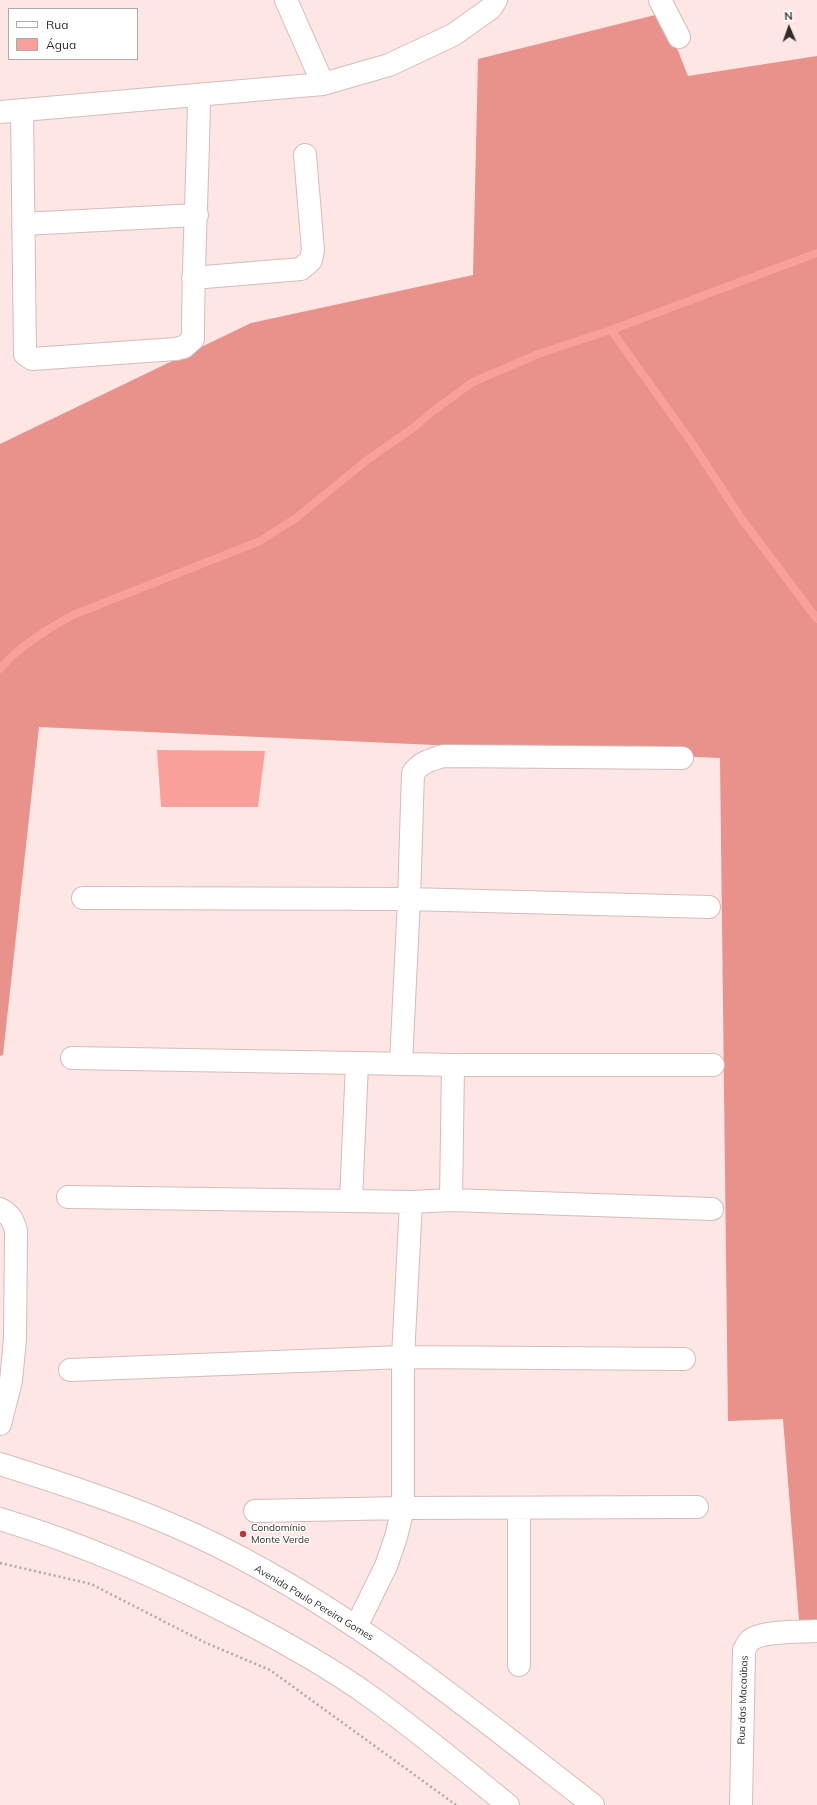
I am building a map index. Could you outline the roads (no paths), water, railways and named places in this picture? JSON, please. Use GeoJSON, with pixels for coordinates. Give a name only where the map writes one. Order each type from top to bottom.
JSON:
{"type":"FeatureCollection","features":[{"type":"Feature","properties":{"kind":"street"},"geometry":{"type":"LineString","coordinates":[[286,0],[323,84]]}},
{"type":"Feature","properties":{"kind":"street"},"geometry":{"type":"LineString","coordinates":[[0,112],[323,84],[389,65],[453,35],[491,8],[496,0]]}},
{"type":"Feature","properties":{"kind":"street"},"geometry":{"type":"LineString","coordinates":[[660,0],[679,37]]}},
{"type":"Feature","properties":{"kind":"street"},"geometry":{"type":"LineString","coordinates":[[22,110],[25,354],[32,359],[184,347],[193,339],[193,278],[197,215],[199,95]]}},
{"type":"Feature","properties":{"kind":"street"},"geometry":{"type":"LineString","coordinates":[[193,278],[301,269],[311,260],[313,250],[305,155]]}},
{"type":"Feature","properties":{"kind":"street"},"geometry":{"type":"LineString","coordinates":[[23,224],[197,215]]}},
{"type":"Feature","properties":{"kind":"street"},"geometry":{"type":"LineString","coordinates":[[401,1063],[409,899],[413,773],[417,766],[424,762],[443,756],[682,758]]}},
{"type":"Feature","properties":{"kind":"street"},"geometry":{"type":"LineString","coordinates":[[83,898],[409,899],[708,907]]}},
{"type":"Feature","properties":{"kind":"street"},"geometry":{"type":"LineString","coordinates":[[72,1058],[453,1065],[713,1065]]}},
{"type":"Feature","properties":{"kind":"street"},"geometry":{"type":"LineString","coordinates":[[351,1201],[357,1063]]}},
{"type":"Feature","properties":{"kind":"street"},"geometry":{"type":"LineString","coordinates":[[451,1200],[453,1065]]}},
{"type":"Feature","properties":{"kind":"street"},"geometry":{"type":"LineString","coordinates":[[68,1197],[411,1202],[451,1200],[712,1210]]}},
{"type":"Feature","properties":{"kind":"street"},"geometry":{"type":"LineString","coordinates":[[356,1627],[386,1566],[396,1537],[403,1508],[403,1357],[411,1202]]}},
{"type":"Feature","properties":{"kind":"street"},"geometry":{"type":"LineString","coordinates":[[0,1209],[8,1213],[13,1220],[16,1231],[15,1339],[11,1381],[0,1424]]}},
{"type":"Feature","properties":{"kind":"street"},"geometry":{"type":"LineString","coordinates":[[70,1370],[403,1357],[684,1359]]}},
{"type":"Feature","properties":{"kind":"street","name":"Avenida Paulo Pereira Gomes"},"geometry":{"type":"LineString","coordinates":[[0,1464],[84,1491],[144,1513],[197,1536],[293,1588],[356,1627],[468,1707],[593,1805]]}},
{"type":"Feature","properties":{"kind":"street"},"geometry":{"type":"LineString","coordinates":[[255,1511],[403,1508],[697,1507]]}},
{"type":"Feature","properties":{"kind":"street"},"geometry":{"type":"LineString","coordinates":[[518,1508],[519,1665]]}},
{"type":"Feature","properties":{"kind":"street"},"geometry":{"type":"LineString","coordinates":[[0,1519],[84,1547],[134,1568],[207,1602],[288,1645],[368,1695],[508,1805]]}},
{"type":"Feature","properties":{"kind":"street","name":"Rua das Macaúbas"},"geometry":{"type":"LineString","coordinates":[[741,1805],[744,1650],[748,1642],[754,1638],[764,1635],[817,1631]]}},
{"type":"Feature","properties":{"kind":"water"},"geometry":{"type":"Polygon","coordinates":[[[157,750],[265,751],[258,807],[161,807],[157,750]]]}},
{"type":"Feature","properties":{"kind":"waterway"},"geometry":{"type":"LineString","coordinates":[[0,669],[25,645],[53,626],[73,615],[260,541],[296,518],[367,460],[413,428],[433,411],[473,382],[538,354],[611,330],[817,253]]}},
{"type":"Feature","properties":{"kind":"waterway"},"geometry":{"type":"LineString","coordinates":[[611,330],[692,443],[741,518],[817,619]]}},
{"type":"Feature","properties":{"kind":"place","name":"Condomínio Monte Verde"},"geometry":{"type":"Point","coordinates":[243,1534]}}]}
